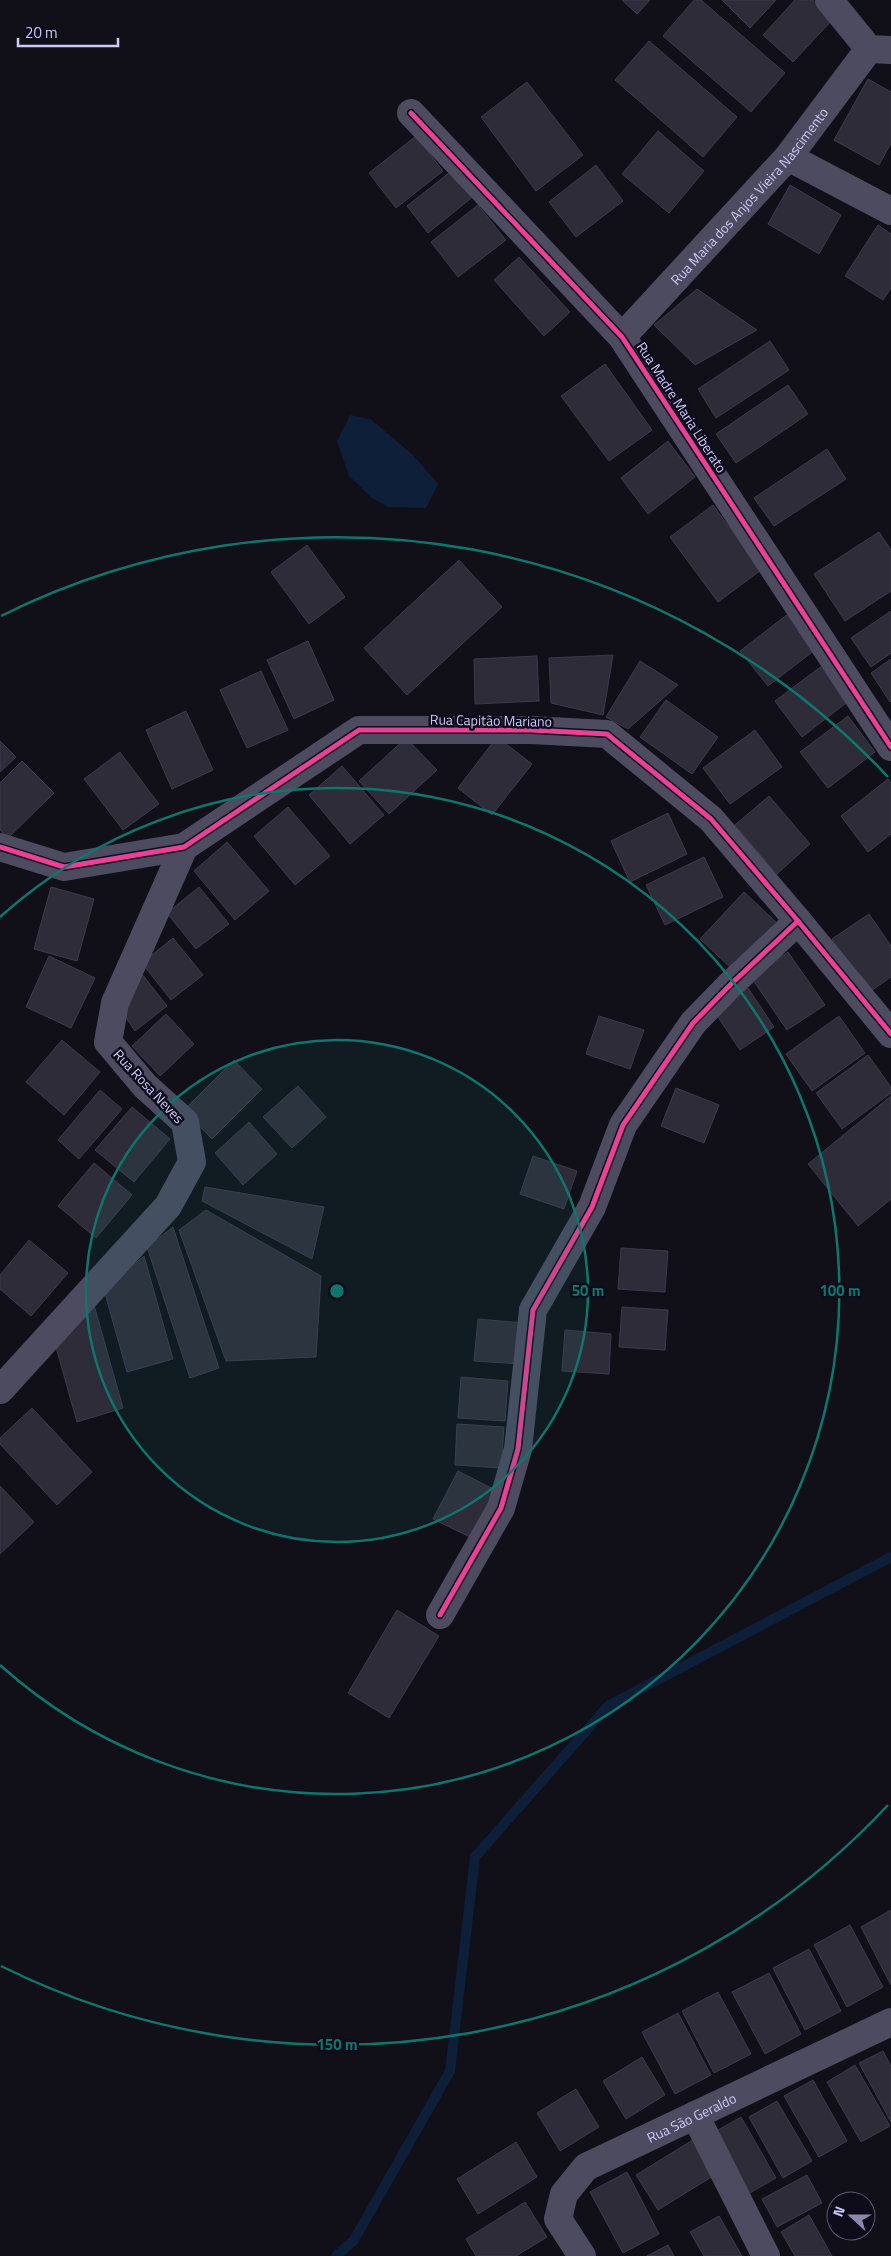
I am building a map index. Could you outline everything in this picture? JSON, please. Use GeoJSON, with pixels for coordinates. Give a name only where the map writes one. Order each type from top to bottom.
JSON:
{"type":"FeatureCollection","features":[{"type":"Feature","properties":{"kind":"street"},"geometry":{"type":"LineString","coordinates":[[829,0],[880,50]]}},
{"type":"Feature","properties":{"kind":"street","name":"Rua Maria dos Anjos Vieira Nascimento"},"geometry":{"type":"LineString","coordinates":[[622,337],[788,157],[880,50]]}},
{"type":"Feature","properties":{"kind":"street","name":"Rua Madre Maria Liberato"},"geometry":{"type":"LineString","coordinates":[[411,113],[622,337],[891,747]]}},
{"type":"Feature","properties":{"kind":"street"},"geometry":{"type":"LineString","coordinates":[[788,157],[891,211]]}},
{"type":"Feature","properties":{"kind":"street","name":"Rua Capitão Mariano"},"geometry":{"type":"LineString","coordinates":[[0,848],[64,867],[184,847],[359,730],[532,730],[607,734],[711,820],[798,921],[891,1034]]}},
{"type":"Feature","properties":{"kind":"street","name":"Rua Rosa Neves"},"geometry":{"type":"LineString","coordinates":[[0,1390],[168,1206],[192,1162],[185,1122],[145,1086],[108,1042],[115,1004],[184,847]]}},
{"type":"Feature","properties":{"kind":"street"},"geometry":{"type":"LineString","coordinates":[[440,1615],[501,1508],[518,1449],[533,1310],[592,1207],[623,1125],[693,1023],[730,984],[798,921]]}},
{"type":"Feature","properties":{"kind":"street","name":"Rua São Geraldo"},"geometry":{"type":"LineString","coordinates":[[582,2256],[558,2219],[564,2194],[586,2167],[891,2022]]}},
{"type":"Feature","properties":{"kind":"street"},"geometry":{"type":"LineString","coordinates":[[695,2115],[766,2256]]}},
{"type":"Feature","properties":{"kind":"water"},"geometry":{"type":"Polygon","coordinates":[[[350,415],[370,419],[412,454],[438,484],[426,508],[388,507],[372,498],[349,476],[337,441],[350,415]]]}},
{"type":"Feature","properties":{"kind":"building"},"geometry":{"type":"Polygon","coordinates":[[[622,0],[650,0],[637,14],[622,0]]]}},
{"type":"Feature","properties":{"kind":"building"},"geometry":{"type":"Polygon","coordinates":[[[694,0],[701,0],[785,73],[751,112],[663,36],[694,0]]]}},
{"type":"Feature","properties":{"kind":"building"},"geometry":{"type":"Polygon","coordinates":[[[722,0],[776,0],[750,28],[722,0]]]}},
{"type":"Feature","properties":{"kind":"building"},"geometry":{"type":"Polygon","coordinates":[[[795,0],[813,0],[833,19],[793,62],[763,35],[795,0]]]}},
{"type":"Feature","properties":{"kind":"building"},"geometry":{"type":"Polygon","coordinates":[[[649,41],[737,117],[703,157],[615,80],[649,41]]]}},
{"type":"Feature","properties":{"kind":"building"},"geometry":{"type":"Polygon","coordinates":[[[868,79],[891,92],[891,143],[879,165],[834,140],[868,79]]]}},
{"type":"Feature","properties":{"kind":"building"},"geometry":{"type":"Polygon","coordinates":[[[527,82],[583,155],[536,191],[481,117],[527,82]]]}},
{"type":"Feature","properties":{"kind":"building"},"geometry":{"type":"Polygon","coordinates":[[[658,131],[704,171],[669,213],[622,174],[658,131]]]}},
{"type":"Feature","properties":{"kind":"building"},"geometry":{"type":"Polygon","coordinates":[[[416,136],[443,171],[396,208],[369,173],[416,136]]]}},
{"type":"Feature","properties":{"kind":"building"},"geometry":{"type":"Polygon","coordinates":[[[596,165],[623,201],[576,237],[549,202],[596,165]]]}},
{"type":"Feature","properties":{"kind":"building"},"geometry":{"type":"Polygon","coordinates":[[[454,169],[475,195],[428,233],[407,206],[454,169]]]}},
{"type":"Feature","properties":{"kind":"building"},"geometry":{"type":"Polygon","coordinates":[[[790,185],[841,215],[819,254],[768,224],[790,185]]]}},
{"type":"Feature","properties":{"kind":"building"},"geometry":{"type":"Polygon","coordinates":[[[478,205],[506,240],[458,277],[431,242],[478,205]]]}},
{"type":"Feature","properties":{"kind":"building"},"geometry":{"type":"Polygon","coordinates":[[[878,225],[891,234],[891,288],[883,300],[845,276],[878,225]]]}},
{"type":"Feature","properties":{"kind":"building"},"geometry":{"type":"Polygon","coordinates":[[[519,257],[570,312],[544,336],[494,280],[519,257]]]}},
{"type":"Feature","properties":{"kind":"building"},"geometry":{"type":"Polygon","coordinates":[[[697,289],[757,330],[695,365],[654,325],[697,289]]]}},
{"type":"Feature","properties":{"kind":"building"},"geometry":{"type":"Polygon","coordinates":[[[770,341],[789,370],[716,418],[698,389],[770,341]]]}},
{"type":"Feature","properties":{"kind":"building"},"geometry":{"type":"Polygon","coordinates":[[[605,364],[652,430],[609,461],[561,396],[605,364]]]}},
{"type":"Feature","properties":{"kind":"building"},"geometry":{"type":"Polygon","coordinates":[[[788,385],[808,414],[736,463],[716,434],[788,385]]]}},
{"type":"Feature","properties":{"kind":"building"},"geometry":{"type":"Polygon","coordinates":[[[668,441],[695,477],[648,514],[621,478],[668,441]]]}},
{"type":"Feature","properties":{"kind":"building"},"geometry":{"type":"Polygon","coordinates":[[[827,449],[846,479],[774,526],[754,498],[827,449]]]}},
{"type":"Feature","properties":{"kind":"building"},"geometry":{"type":"Polygon","coordinates":[[[713,505],[761,570],[718,602],[670,537],[713,505]]]}},
{"type":"Feature","properties":{"kind":"building"},"geometry":{"type":"Polygon","coordinates":[[[879,532],[891,550],[891,591],[845,621],[814,574],[879,532]]]}},
{"type":"Feature","properties":{"kind":"building"},"geometry":{"type":"Polygon","coordinates":[[[307,545],[345,597],[309,624],[271,572],[307,545]]]}},
{"type":"Feature","properties":{"kind":"building"},"geometry":{"type":"Polygon","coordinates":[[[459,560],[502,607],[407,695],[364,648],[459,560]]]}},
{"type":"Feature","properties":{"kind":"building"},"geometry":{"type":"Polygon","coordinates":[[[891,611],[891,653],[871,667],[851,638],[891,611]]]}},
{"type":"Feature","properties":{"kind":"building"},"geometry":{"type":"Polygon","coordinates":[[[788,614],[815,650],[768,686],[740,651],[788,614]]]}},
{"type":"Feature","properties":{"kind":"building"},"geometry":{"type":"Polygon","coordinates":[[[308,641],[334,700],[294,719],[267,660],[308,641]]]}},
{"type":"Feature","properties":{"kind":"building"},"geometry":{"type":"Polygon","coordinates":[[[613,655],[603,715],[551,703],[549,658],[613,655]]]}},
{"type":"Feature","properties":{"kind":"building"},"geometry":{"type":"Polygon","coordinates":[[[537,656],[539,701],[475,704],[474,659],[537,656]]]}},
{"type":"Feature","properties":{"kind":"building"},"geometry":{"type":"Polygon","coordinates":[[[891,659],[891,701],[890,702],[871,673],[891,659]]]}},
{"type":"Feature","properties":{"kind":"building"},"geometry":{"type":"Polygon","coordinates":[[[640,661],[678,685],[628,729],[606,717],[640,661]]]}},
{"type":"Feature","properties":{"kind":"building"},"geometry":{"type":"Polygon","coordinates":[[[823,665],[850,700],[802,737],[775,701],[823,665]]]}},
{"type":"Feature","properties":{"kind":"building"},"geometry":{"type":"Polygon","coordinates":[[[261,671],[288,730],[247,748],[220,690],[261,671]]]}},
{"type":"Feature","properties":{"kind":"building"},"geometry":{"type":"Polygon","coordinates":[[[666,700],[718,737],[692,774],[640,737],[666,700]]]}},
{"type":"Feature","properties":{"kind":"building"},"geometry":{"type":"Polygon","coordinates":[[[186,711],[213,770],[172,789],[146,730],[186,711]]]}},
{"type":"Feature","properties":{"kind":"building"},"geometry":{"type":"Polygon","coordinates":[[[848,716],[875,752],[828,788],[800,752],[848,716]]]}},
{"type":"Feature","properties":{"kind":"building"},"geometry":{"type":"Polygon","coordinates":[[[755,730],[782,767],[730,804],[703,768],[755,730]]]}},
{"type":"Feature","properties":{"kind":"building"},"geometry":{"type":"Polygon","coordinates":[[[497,737],[532,764],[492,815],[458,788],[497,737]]]}},
{"type":"Feature","properties":{"kind":"building"},"geometry":{"type":"Polygon","coordinates":[[[406,738],[437,770],[389,814],[359,781],[406,738]]]}},
{"type":"Feature","properties":{"kind":"building"},"geometry":{"type":"Polygon","coordinates":[[[0,741],[16,757],[0,772],[0,741]]]}},
{"type":"Feature","properties":{"kind":"building"},"geometry":{"type":"Polygon","coordinates":[[[120,752],[159,804],[123,830],[84,779],[120,752]]]}},
{"type":"Feature","properties":{"kind":"building"},"geometry":{"type":"Polygon","coordinates":[[[22,761],[54,793],[8,838],[0,830],[0,783],[22,761]]]}},
{"type":"Feature","properties":{"kind":"building"},"geometry":{"type":"Polygon","coordinates":[[[342,766],[384,815],[350,844],[309,795],[342,766]]]}},
{"type":"Feature","properties":{"kind":"building"},"geometry":{"type":"Polygon","coordinates":[[[888,779],[891,783],[891,834],[868,852],[841,816],[888,779]]]}},
{"type":"Feature","properties":{"kind":"building"},"geometry":{"type":"Polygon","coordinates":[[[769,796],[810,844],[777,874],[735,825],[769,796]]]}},
{"type":"Feature","properties":{"kind":"building"},"geometry":{"type":"Polygon","coordinates":[[[288,807],[330,856],[295,885],[254,836],[288,807]]]}},
{"type":"Feature","properties":{"kind":"building"},"geometry":{"type":"Polygon","coordinates":[[[668,813],[687,854],[630,882],[611,841],[668,813]]]}},
{"type":"Feature","properties":{"kind":"building"},"geometry":{"type":"Polygon","coordinates":[[[227,842],[269,891],[235,920],[194,871],[227,842]]]}},
{"type":"Feature","properties":{"kind":"building"},"geometry":{"type":"Polygon","coordinates":[[[704,857],[723,897],[665,925],[646,885],[704,857]]]}},
{"type":"Feature","properties":{"kind":"building"},"geometry":{"type":"Polygon","coordinates":[[[51,887],[94,899],[77,961],[34,949],[51,887]]]}},
{"type":"Feature","properties":{"kind":"building"},"geometry":{"type":"Polygon","coordinates":[[[199,887],[229,924],[196,949],[167,913],[199,887]]]}},
{"type":"Feature","properties":{"kind":"building"},"geometry":{"type":"Polygon","coordinates":[[[744,892],[777,923],[733,970],[700,939],[744,892]]]}},
{"type":"Feature","properties":{"kind":"building"},"geometry":{"type":"Polygon","coordinates":[[[869,914],[891,946],[891,977],[868,993],[832,939],[869,914]]]}},
{"type":"Feature","properties":{"kind":"building"},"geometry":{"type":"Polygon","coordinates":[[[173,938],[203,975],[171,1000],[142,963],[173,938]]]}},
{"type":"Feature","properties":{"kind":"building"},"geometry":{"type":"Polygon","coordinates":[[[788,952],[825,1005],[787,1030],[751,977],[788,952]]]}},
{"type":"Feature","properties":{"kind":"building"},"geometry":{"type":"Polygon","coordinates":[[[49,956],[95,978],[71,1028],[26,1007],[49,956]]]}},
{"type":"Feature","properties":{"kind":"building"},"geometry":{"type":"Polygon","coordinates":[[[138,969],[167,1006],[135,1031],[122,1012],[138,969]]]}},
{"type":"Feature","properties":{"kind":"building"},"geometry":{"type":"Polygon","coordinates":[[[748,988],[774,1027],[740,1050],[714,1011],[748,988]]]}},
{"type":"Feature","properties":{"kind":"building"},"geometry":{"type":"Polygon","coordinates":[[[166,1014],[194,1044],[160,1076],[132,1046],[166,1014]]]}},
{"type":"Feature","properties":{"kind":"building"},"geometry":{"type":"Polygon","coordinates":[[[599,1016],[644,1030],[630,1069],[586,1054],[599,1016]]]}},
{"type":"Feature","properties":{"kind":"building"},"geometry":{"type":"Polygon","coordinates":[[[839,1016],[865,1053],[812,1091],[786,1054],[839,1016]]]}},
{"type":"Feature","properties":{"kind":"building"},"geometry":{"type":"Polygon","coordinates":[[[62,1040],[100,1072],[64,1115],[26,1082],[62,1040]]]}},
{"type":"Feature","properties":{"kind":"building"},"geometry":{"type":"Polygon","coordinates":[[[868,1055],[891,1087],[891,1093],[842,1129],[816,1093],[868,1055]]]}},
{"type":"Feature","properties":{"kind":"building"},"geometry":{"type":"Polygon","coordinates":[[[234,1060],[262,1089],[212,1139],[184,1110],[234,1060]]]}},
{"type":"Feature","properties":{"kind":"building"},"geometry":{"type":"Polygon","coordinates":[[[298,1086],[326,1117],[292,1148],[263,1117],[298,1086]]]}},
{"type":"Feature","properties":{"kind":"building"},"geometry":{"type":"Polygon","coordinates":[[[676,1088],[719,1105],[704,1143],[661,1126],[676,1088]]]}},
{"type":"Feature","properties":{"kind":"building"},"geometry":{"type":"Polygon","coordinates":[[[100,1090],[122,1109],[79,1159],[58,1140],[100,1090]]]}},
{"type":"Feature","properties":{"kind":"building"},"geometry":{"type":"Polygon","coordinates":[[[891,1096],[891,1199],[858,1226],[808,1164],[891,1096]]]}},
{"type":"Feature","properties":{"kind":"building"},"geometry":{"type":"Polygon","coordinates":[[[132,1107],[170,1139],[134,1182],[95,1150],[132,1107]]]}},
{"type":"Feature","properties":{"kind":"building"},"geometry":{"type":"Polygon","coordinates":[[[249,1122],[277,1154],[243,1185],[215,1153],[249,1122]]]}},
{"type":"Feature","properties":{"kind":"building"},"geometry":{"type":"Polygon","coordinates":[[[533,1156],[577,1171],[564,1209],[520,1194],[533,1156]]]}},
{"type":"Feature","properties":{"kind":"building"},"geometry":{"type":"Polygon","coordinates":[[[94,1163],[132,1195],[96,1238],[58,1206],[94,1163]]]}},
{"type":"Feature","properties":{"kind":"building"},"geometry":{"type":"Polygon","coordinates":[[[205,1187],[324,1207],[312,1259],[202,1201],[205,1187]]]}},
{"type":"Feature","properties":{"kind":"building"},"geometry":{"type":"Polygon","coordinates":[[[206,1210],[321,1276],[316,1357],[226,1361],[179,1230],[206,1210]]]}},
{"type":"Feature","properties":{"kind":"building"},"geometry":{"type":"Polygon","coordinates":[[[173,1227],[219,1368],[190,1378],[147,1247],[173,1227]]]}},
{"type":"Feature","properties":{"kind":"building"},"geometry":{"type":"Polygon","coordinates":[[[29,1240],[68,1273],[31,1316],[0,1289],[0,1275],[29,1240]]]}},
{"type":"Feature","properties":{"kind":"building"},"geometry":{"type":"Polygon","coordinates":[[[621,1248],[668,1251],[665,1292],[618,1289],[621,1248]]]}},
{"type":"Feature","properties":{"kind":"building"},"geometry":{"type":"Polygon","coordinates":[[[144,1256],[173,1359],[127,1372],[104,1290],[144,1256]]]}},
{"type":"Feature","properties":{"kind":"building"},"geometry":{"type":"Polygon","coordinates":[[[94,1305],[123,1408],[77,1422],[54,1340],[94,1305]]]}},
{"type":"Feature","properties":{"kind":"building"},"geometry":{"type":"Polygon","coordinates":[[[622,1307],[668,1310],[665,1350],[619,1347],[622,1307]]]}},
{"type":"Feature","properties":{"kind":"building"},"geometry":{"type":"Polygon","coordinates":[[[478,1319],[524,1323],[521,1364],[474,1361],[478,1319]]]}},
{"type":"Feature","properties":{"kind":"building"},"geometry":{"type":"Polygon","coordinates":[[[565,1330],[611,1334],[609,1374],[562,1371],[565,1330]]]}},
{"type":"Feature","properties":{"kind":"building"},"geometry":{"type":"Polygon","coordinates":[[[461,1377],[508,1381],[505,1421],[458,1418],[461,1377]]]}},
{"type":"Feature","properties":{"kind":"building"},"geometry":{"type":"Polygon","coordinates":[[[32,1408],[92,1472],[57,1505],[0,1444],[0,1438],[32,1408]]]}},
{"type":"Feature","properties":{"kind":"building"},"geometry":{"type":"Polygon","coordinates":[[[457,1424],[504,1427],[501,1468],[455,1465],[457,1424]]]}},
{"type":"Feature","properties":{"kind":"building"},"geometry":{"type":"Polygon","coordinates":[[[458,1471],[499,1492],[474,1539],[433,1519],[458,1471]]]}},
{"type":"Feature","properties":{"kind":"building"},"geometry":{"type":"Polygon","coordinates":[[[0,1486],[34,1522],[0,1554],[0,1486]]]}},
{"type":"Feature","properties":{"kind":"building"},"geometry":{"type":"Polygon","coordinates":[[[397,1610],[439,1636],[389,1718],[348,1693],[397,1610]]]}},
{"type":"Feature","properties":{"kind":"building"},"geometry":{"type":"Polygon","coordinates":[[[891,1910],[891,1985],[861,1927],[891,1910]]]}},
{"type":"Feature","properties":{"kind":"building"},"geometry":{"type":"Polygon","coordinates":[[[850,1925],[883,1987],[847,2007],[814,1945],[850,1925]]]}},
{"type":"Feature","properties":{"kind":"building"},"geometry":{"type":"Polygon","coordinates":[[[809,1949],[841,2011],[805,2030],[773,1968],[809,1949]]]}},
{"type":"Feature","properties":{"kind":"building"},"geometry":{"type":"Polygon","coordinates":[[[769,1973],[801,2034],[765,2054],[732,1992],[769,1973]]]}},
{"type":"Feature","properties":{"kind":"building"},"geometry":{"type":"Polygon","coordinates":[[[718,1992],[751,2054],[714,2073],[682,2011],[718,1992]]]}},
{"type":"Feature","properties":{"kind":"building"},"geometry":{"type":"Polygon","coordinates":[[[678,2013],[711,2075],[675,2094],[642,2032],[678,2013]]]}},
{"type":"Feature","properties":{"kind":"building"},"geometry":{"type":"Polygon","coordinates":[[[883,2051],[891,2066],[891,2122],[859,2063],[883,2051]]]}},
{"type":"Feature","properties":{"kind":"building"},"geometry":{"type":"Polygon","coordinates":[[[642,2057],[665,2095],[626,2119],[603,2081],[642,2057]]]}},
{"type":"Feature","properties":{"kind":"building"},"geometry":{"type":"Polygon","coordinates":[[[855,2065],[890,2126],[861,2142],[827,2082],[855,2065]]]}},
{"type":"Feature","properties":{"kind":"building"},"geometry":{"type":"Polygon","coordinates":[[[813,2080],[847,2141],[819,2157],[784,2096],[813,2080]]]}},
{"type":"Feature","properties":{"kind":"building"},"geometry":{"type":"Polygon","coordinates":[[[576,2089],[599,2127],[560,2151],[537,2113],[576,2089]]]}},
{"type":"Feature","properties":{"kind":"building"},"geometry":{"type":"Polygon","coordinates":[[[777,2101],[812,2161],[783,2178],[749,2117],[777,2101]]]}},
{"type":"Feature","properties":{"kind":"building"},"geometry":{"type":"Polygon","coordinates":[[[741,2117],[776,2178],[748,2194],[713,2133],[741,2117]]]}},
{"type":"Feature","properties":{"kind":"building"},"geometry":{"type":"Polygon","coordinates":[[[696,2138],[718,2173],[658,2210],[636,2175],[696,2138]]]}},
{"type":"Feature","properties":{"kind":"building"},"geometry":{"type":"Polygon","coordinates":[[[516,2142],[537,2177],[478,2214],[457,2179],[516,2142]]]}},
{"type":"Feature","properties":{"kind":"building"},"geometry":{"type":"Polygon","coordinates":[[[627,2172],[659,2234],[623,2253],[590,2192],[627,2172]]]}},
{"type":"Feature","properties":{"kind":"building"},"geometry":{"type":"Polygon","coordinates":[[[807,2175],[822,2203],[777,2227],[762,2199],[807,2175]]]}},
{"type":"Feature","properties":{"kind":"building"},"geometry":{"type":"Polygon","coordinates":[[[525,2202],[547,2237],[516,2256],[476,2256],[466,2239],[525,2202]]]}},
{"type":"Feature","properties":{"kind":"building"},"geometry":{"type":"Polygon","coordinates":[[[809,2215],[832,2256],[795,2256],[781,2232],[809,2215]]]}},
{"type":"Feature","properties":{"kind":"building"},"geometry":{"type":"Polygon","coordinates":[[[719,2216],[742,2256],[704,2256],[690,2232],[719,2216]]]}},
{"type":"Feature","properties":{"kind":"building"},"geometry":{"type":"Polygon","coordinates":[[[668,2245],[674,2256],[647,2256],[668,2245]]]}},
{"type":"Feature","properties":{"kind":"waterway"},"geometry":{"type":"LineString","coordinates":[[336,2256],[354,2240],[450,2071],[475,1857],[608,1706],[891,1557]]}},
{"type":"Feature","properties":{"kind":"cycle path"},"geometry":{"type":"LineString","coordinates":[[411,113],[622,337],[891,747]]}},
{"type":"Feature","properties":{"kind":"cycle path"},"geometry":{"type":"LineString","coordinates":[[0,847],[64,867],[184,847],[359,730],[531,730],[607,734],[711,819],[891,1034]]}},
{"type":"Feature","properties":{"kind":"cycle path"},"geometry":{"type":"LineString","coordinates":[[440,1615],[501,1508],[518,1449],[533,1310],[592,1207],[623,1125],[693,1023],[798,921]]}}]}
